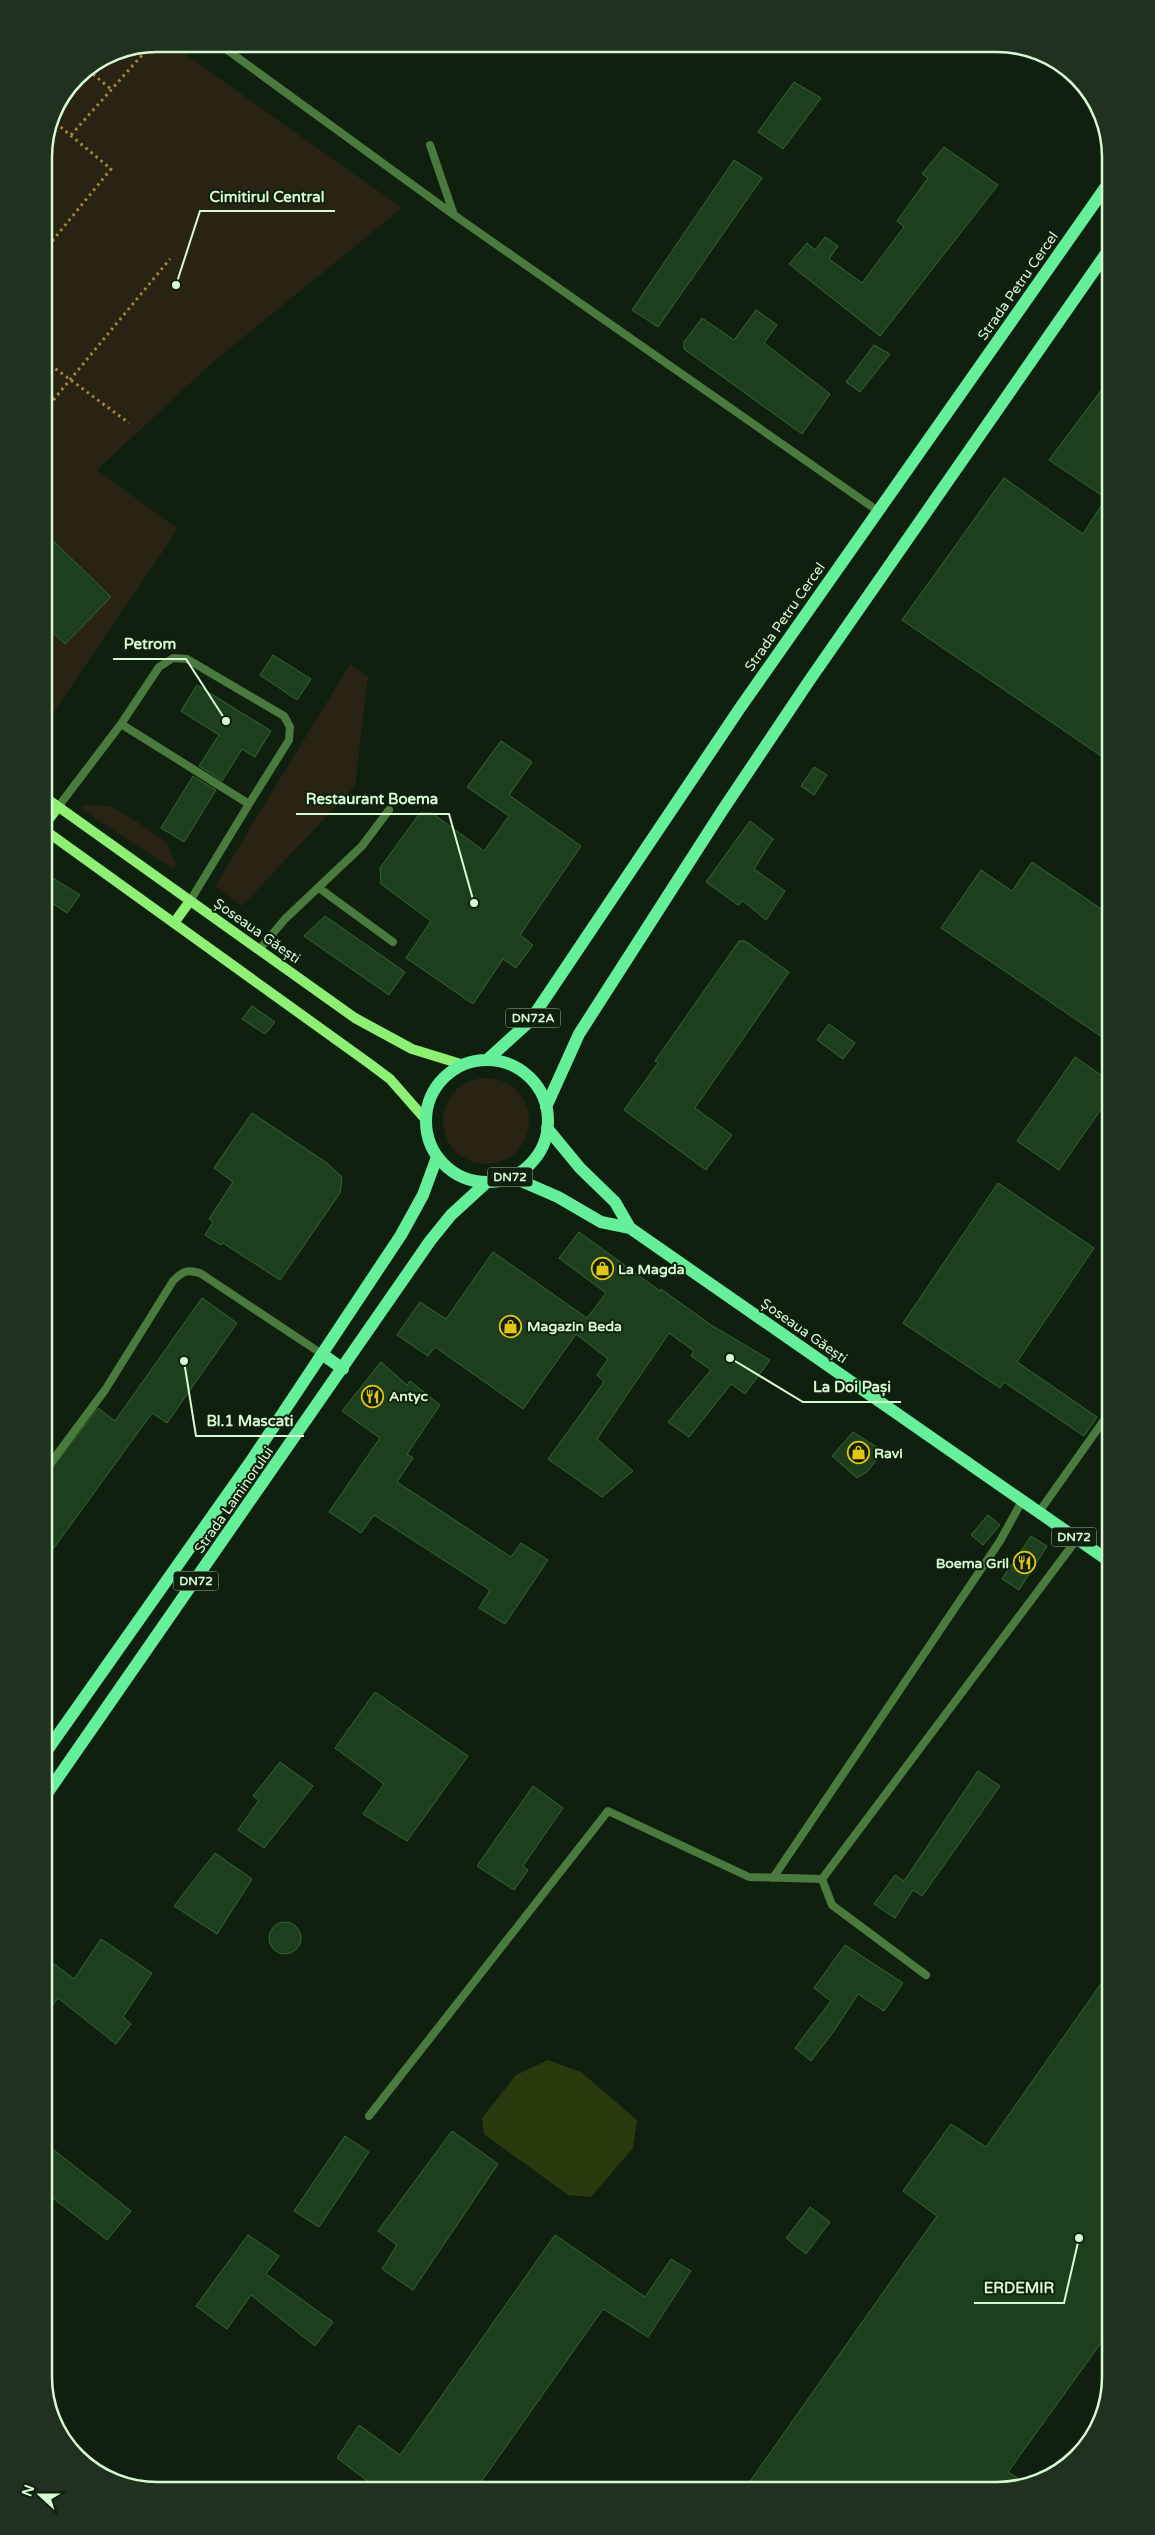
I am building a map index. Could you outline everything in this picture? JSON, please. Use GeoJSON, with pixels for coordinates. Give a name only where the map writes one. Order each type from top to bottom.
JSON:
{"type":"FeatureCollection","features":[{"type":"Feature","properties":{"kind":"main road","name":"Strada Petru Cercel"},"geometry":{"type":"LineString","coordinates":[[487,1060],[530,1021],[740,708],[1102,192]]}},
{"type":"Feature","properties":{"kind":"main road","name":"DN72A"},"geometry":{"type":"LineString","coordinates":[[546,1107],[570,1049],[600,1000],[809,681],[1102,261]]}},
{"type":"Feature","properties":{"kind":"main road","name":"Șoseaua Găești"},"geometry":{"type":"LineString","coordinates":[[53,803],[378,1032],[428,1055],[464,1065]]}},
{"type":"Feature","properties":{"kind":"main road"},"geometry":{"type":"LineString","coordinates":[[53,814],[58,807]]}},
{"type":"Feature","properties":{"kind":"main road"},"geometry":{"type":"LineString","coordinates":[[53,836],[377,1069],[390,1079],[426,1120]]}},
{"type":"Feature","properties":{"kind":"main road"},"geometry":{"type":"LineString","coordinates":[[174,923],[190,901]]}},
{"type":"Feature","properties":{"kind":"main road","name":"DN72"},"geometry":{"type":"LineString","coordinates":[[487,1060],[503,1062],[522,1072],[537,1087],[546,1107],[547,1128],[544,1143],[536,1157],[512,1177],[487,1182],[471,1180],[457,1174],[437,1157],[429,1139],[426,1120],[428,1104],[438,1085],[454,1070],[464,1065],[487,1060]]}},
{"type":"Feature","properties":{"kind":"main road","name":"DN72"},"geometry":{"type":"LineString","coordinates":[[547,1128],[580,1168],[615,1202],[630,1228]]}},
{"type":"Feature","properties":{"kind":"main road","name":"Strada Laminorului"},"geometry":{"type":"LineString","coordinates":[[52,1743],[245,1469],[401,1235],[423,1195],[437,1157]]}},
{"type":"Feature","properties":{"kind":"main road","name":"DN72"},"geometry":{"type":"LineString","coordinates":[[512,1177],[558,1198],[601,1222],[630,1228]]}},
{"type":"Feature","properties":{"kind":"main road","name":"Strada Laminorului"},"geometry":{"type":"LineString","coordinates":[[52,1786],[441,1226],[487,1182]]}},
{"type":"Feature","properties":{"kind":"main road","name":"Șoseaua Găești"},"geometry":{"type":"LineString","coordinates":[[630,1228],[1102,1556]]}},
{"type":"Feature","properties":{"kind":"main road"},"geometry":{"type":"LineString","coordinates":[[322,1354],[343,1369]]}},
{"type":"Feature","properties":{"kind":"lane"},"geometry":{"type":"LineString","coordinates":[[231,53],[454,214],[878,511]]}},
{"type":"Feature","properties":{"kind":"lane"},"geometry":{"type":"LineString","coordinates":[[430,146],[454,214]]}},
{"type":"Feature","properties":{"kind":"lane"},"geometry":{"type":"LineString","coordinates":[[58,807],[121,724],[159,667],[174,658],[187,659],[284,716],[290,727],[289,740],[190,901]]}},
{"type":"Feature","properties":{"kind":"lane"},"geometry":{"type":"LineString","coordinates":[[121,724],[248,804]]}},
{"type":"Feature","properties":{"kind":"lane"},"geometry":{"type":"LineString","coordinates":[[259,950],[285,919],[362,846],[388,810]]}},
{"type":"Feature","properties":{"kind":"lane"},"geometry":{"type":"LineString","coordinates":[[319,888],[393,942]]}},
{"type":"Feature","properties":{"kind":"lane"},"geometry":{"type":"LineString","coordinates":[[52,1461],[105,1390],[173,1281],[182,1272],[190,1270],[200,1273],[322,1354]]}},
{"type":"Feature","properties":{"kind":"lane"},"geometry":{"type":"LineString","coordinates":[[1039,1512],[1102,1422]]}},
{"type":"Feature","properties":{"kind":"lane"},"geometry":{"type":"LineString","coordinates":[[773,1878],[1000,1541],[1022,1501]]}},
{"type":"Feature","properties":{"kind":"lane"},"geometry":{"type":"LineString","coordinates":[[822,1879],[1077,1539]]}},
{"type":"Feature","properties":{"kind":"lane"},"geometry":{"type":"LineString","coordinates":[[369,2116],[608,1811],[749,1877],[822,1879]]}},
{"type":"Feature","properties":{"kind":"lane"},"geometry":{"type":"LineString","coordinates":[[822,1879],[832,1905],[926,1975]]}},
{"type":"Feature","properties":{"kind":"path"},"geometry":{"type":"LineString","coordinates":[[71,135],[143,54]]}},
{"type":"Feature","properties":{"kind":"path"},"geometry":{"type":"LineString","coordinates":[[93,75],[112,90]]}},
{"type":"Feature","properties":{"kind":"path"},"geometry":{"type":"LineString","coordinates":[[53,241],[111,169],[58,124]]}},
{"type":"Feature","properties":{"kind":"path"},"geometry":{"type":"LineString","coordinates":[[53,401],[170,259]]}},
{"type":"Feature","properties":{"kind":"path"},"geometry":{"type":"LineString","coordinates":[[53,367],[129,423]]}},
{"type":"Feature","properties":{"kind":"shaded area"},"geometry":{"type":"Polygon","coordinates":[[[151,53],[184,53],[402,208],[213,362],[97,470],[178,529],[53,714],[53,151],[56,130],[60,117],[70,99],[83,83],[99,70],[117,60],[151,53]]]}},
{"type":"Feature","properties":{"kind":"shaded area"},"geometry":{"type":"Polygon","coordinates":[[[350,664],[368,677],[355,786],[242,906],[215,886],[350,664]]]}},
{"type":"Feature","properties":{"kind":"shaded area"},"geometry":{"type":"Polygon","coordinates":[[[83,805],[110,806],[136,821],[167,843],[176,864],[174,870],[81,809],[83,805]]]}},
{"type":"Feature","properties":{"kind":"shaded area"},"geometry":{"type":"Polygon","coordinates":[[[486,1078],[502,1082],[516,1091],[525,1105],[529,1121],[525,1137],[516,1151],[502,1160],[486,1164],[470,1160],[456,1151],[447,1137],[443,1121],[447,1105],[456,1091],[470,1082],[486,1078]]]}},
{"type":"Feature","properties":{"kind":"shaded area"},"geometry":{"type":"Polygon","coordinates":[[[548,2060],[581,2072],[637,2120],[633,2148],[591,2197],[568,2195],[484,2134],[482,2118],[516,2075],[548,2060]]]}},
{"type":"Feature","properties":{"kind":"building"},"geometry":{"type":"Polygon","coordinates":[[[794,82],[821,98],[783,149],[758,132],[794,82]]]}},
{"type":"Feature","properties":{"kind":"building"},"geometry":{"type":"Polygon","coordinates":[[[944,147],[998,185],[880,336],[789,264],[807,243],[815,250],[825,237],[838,246],[829,259],[862,283],[904,227],[897,221],[928,178],[922,174],[944,147]]]}},
{"type":"Feature","properties":{"kind":"building"},"geometry":{"type":"Polygon","coordinates":[[[734,160],[762,178],[658,327],[632,310],[734,160]]]}},
{"type":"Feature","properties":{"kind":"building"},"geometry":{"type":"Polygon","coordinates":[[[756,310],[777,325],[764,343],[830,394],[802,434],[684,349],[684,342],[702,318],[734,340],[756,310]]]}},
{"type":"Feature","properties":{"kind":"building"},"geometry":{"type":"Polygon","coordinates":[[[874,345],[890,354],[860,392],[846,382],[874,345]]]}},
{"type":"Feature","properties":{"kind":"building"},"geometry":{"type":"Polygon","coordinates":[[[1102,389],[1102,495],[1049,460],[1102,389]]]}},
{"type":"Feature","properties":{"kind":"building"},"geometry":{"type":"Polygon","coordinates":[[[1004,478],[1083,534],[1102,504],[1102,757],[902,620],[1004,478]]]}},
{"type":"Feature","properties":{"kind":"building"},"geometry":{"type":"Polygon","coordinates":[[[53,541],[111,597],[65,644],[53,632],[53,541]]]}},
{"type":"Feature","properties":{"kind":"building"},"geometry":{"type":"Polygon","coordinates":[[[273,655],[311,679],[297,700],[260,675],[273,655]]]}},
{"type":"Feature","properties":{"kind":"building"},"geometry":{"type":"Polygon","coordinates":[[[197,685],[271,731],[255,757],[242,749],[222,781],[199,766],[219,735],[181,711],[197,685]]]}},
{"type":"Feature","properties":{"kind":"building"},"geometry":{"type":"Polygon","coordinates":[[[501,741],[532,762],[509,795],[581,846],[520,935],[533,945],[516,968],[503,959],[473,1004],[406,958],[431,921],[381,884],[380,868],[420,813],[432,813],[484,851],[509,816],[467,787],[501,741]]]}},
{"type":"Feature","properties":{"kind":"building"},"geometry":{"type":"Polygon","coordinates":[[[814,767],[827,775],[814,795],[801,786],[814,767]]]}},
{"type":"Feature","properties":{"kind":"building"},"geometry":{"type":"Polygon","coordinates":[[[193,776],[216,790],[184,842],[161,828],[193,776]]]}},
{"type":"Feature","properties":{"kind":"building"},"geometry":{"type":"Polygon","coordinates":[[[750,821],[773,839],[754,869],[785,891],[766,920],[743,901],[738,905],[706,882],[750,821]]]}},
{"type":"Feature","properties":{"kind":"building"},"geometry":{"type":"Polygon","coordinates":[[[1032,862],[1102,910],[1102,1037],[941,928],[981,870],[1012,891],[1032,862]]]}},
{"type":"Feature","properties":{"kind":"building"},"geometry":{"type":"Polygon","coordinates":[[[53,878],[80,895],[67,913],[53,903],[53,878]]]}},
{"type":"Feature","properties":{"kind":"building"},"geometry":{"type":"Polygon","coordinates":[[[325,916],[405,972],[389,995],[304,936],[325,916]]]}},
{"type":"Feature","properties":{"kind":"building"},"geometry":{"type":"Polygon","coordinates":[[[739,941],[745,941],[789,972],[695,1108],[732,1135],[706,1170],[624,1110],[658,1063],[655,1061],[739,941]]]}},
{"type":"Feature","properties":{"kind":"building"},"geometry":{"type":"Polygon","coordinates":[[[252,1006],[275,1022],[265,1034],[242,1019],[252,1006]]]}},
{"type":"Feature","properties":{"kind":"building"},"geometry":{"type":"Polygon","coordinates":[[[829,1024],[855,1043],[843,1059],[817,1040],[829,1024]]]}},
{"type":"Feature","properties":{"kind":"building"},"geometry":{"type":"Polygon","coordinates":[[[1075,1057],[1102,1076],[1102,1108],[1059,1170],[1017,1141],[1075,1057]]]}},
{"type":"Feature","properties":{"kind":"building"},"geometry":{"type":"Polygon","coordinates":[[[252,1113],[327,1163],[342,1177],[340,1193],[280,1280],[223,1243],[221,1245],[205,1235],[213,1222],[209,1219],[233,1182],[214,1168],[252,1113]]]}},
{"type":"Feature","properties":{"kind":"building"},"geometry":{"type":"Polygon","coordinates":[[[998,1183],[1094,1248],[1017,1362],[1097,1417],[1084,1436],[1004,1382],[1000,1388],[903,1323],[998,1183]]]}},
{"type":"Feature","properties":{"kind":"building"},"geometry":{"type":"Polygon","coordinates":[[[579,1232],[660,1291],[661,1289],[711,1325],[770,1360],[745,1394],[731,1384],[689,1437],[668,1422],[711,1370],[691,1356],[694,1351],[669,1333],[597,1439],[633,1471],[602,1497],[548,1459],[604,1382],[597,1375],[608,1359],[576,1334],[523,1409],[435,1347],[428,1356],[397,1335],[420,1302],[446,1319],[493,1252],[587,1318],[606,1293],[559,1258],[579,1232]]]}},
{"type":"Feature","properties":{"kind":"building"},"geometry":{"type":"Polygon","coordinates":[[[202,1298],[237,1323],[167,1423],[152,1413],[52,1550],[52,1468],[98,1408],[115,1421],[202,1298]]]}},
{"type":"Feature","properties":{"kind":"building"},"geometry":{"type":"Polygon","coordinates":[[[381,1362],[407,1385],[410,1381],[440,1405],[407,1454],[413,1458],[397,1482],[511,1557],[521,1543],[548,1560],[505,1624],[479,1608],[490,1590],[374,1515],[361,1533],[329,1512],[380,1438],[342,1411],[381,1362]]]}},
{"type":"Feature","properties":{"kind":"building","name":"Ravi"},"geometry":{"type":"Polygon","coordinates":[[[853,1432],[883,1451],[868,1471],[857,1478],[832,1456],[853,1432]]]}},
{"type":"Feature","properties":{"kind":"building"},"geometry":{"type":"Polygon","coordinates":[[[988,1515],[1000,1525],[983,1545],[971,1535],[988,1515]]]}},
{"type":"Feature","properties":{"kind":"building","name":"Boema Gril"},"geometry":{"type":"Polygon","coordinates":[[[1031,1536],[1047,1546],[1019,1590],[1002,1579],[1031,1536]]]}},
{"type":"Feature","properties":{"kind":"building"},"geometry":{"type":"Polygon","coordinates":[[[375,1692],[468,1756],[407,1841],[363,1814],[384,1784],[335,1748],[375,1692]]]}},
{"type":"Feature","properties":{"kind":"building"},"geometry":{"type":"Polygon","coordinates":[[[280,1762],[313,1786],[264,1848],[238,1830],[259,1800],[253,1796],[280,1762]]]}},
{"type":"Feature","properties":{"kind":"building"},"geometry":{"type":"Polygon","coordinates":[[[978,1771],[1000,1786],[922,1896],[913,1890],[895,1918],[874,1904],[895,1875],[904,1881],[978,1771]]]}},
{"type":"Feature","properties":{"kind":"building"},"geometry":{"type":"Polygon","coordinates":[[[533,1786],[563,1808],[523,1866],[528,1870],[514,1890],[477,1866],[533,1786]]]}},
{"type":"Feature","properties":{"kind":"building"},"geometry":{"type":"Polygon","coordinates":[[[215,1853],[252,1879],[217,1934],[174,1906],[215,1853]]]}},
{"type":"Feature","properties":{"kind":"building"},"geometry":{"type":"Polygon","coordinates":[[[285,1922],[291,1923],[296,1927],[300,1932],[300,1944],[296,1949],[291,1953],[285,1954],[279,1953],[274,1949],[270,1944],[269,1938],[270,1932],[274,1927],[279,1923],[285,1922]]]}},
{"type":"Feature","properties":{"kind":"building"},"geometry":{"type":"Polygon","coordinates":[[[101,1939],[152,1973],[123,2017],[131,2024],[116,2044],[58,1998],[52,2006],[52,1962],[74,1979],[101,1939]]]}},
{"type":"Feature","properties":{"kind":"building"},"geometry":{"type":"Polygon","coordinates":[[[845,1945],[903,1983],[884,2011],[858,1994],[834,2031],[811,2061],[795,2048],[831,2001],[814,1988],[845,1945]]]}},
{"type":"Feature","properties":{"kind":"building"},"geometry":{"type":"Polygon","coordinates":[[[1102,1982],[1102,2341],[1008,2472],[1020,2480],[1004,2482],[750,2482],[937,2216],[903,2191],[951,2124],[986,2147],[1102,1982]]]}},
{"type":"Feature","properties":{"kind":"building"},"geometry":{"type":"Polygon","coordinates":[[[452,2131],[498,2164],[413,2290],[382,2269],[397,2245],[378,2231],[452,2131]]]}},
{"type":"Feature","properties":{"kind":"building"},"geometry":{"type":"Polygon","coordinates":[[[345,2136],[369,2152],[319,2227],[294,2211],[345,2136]]]}},
{"type":"Feature","properties":{"kind":"building"},"geometry":{"type":"Polygon","coordinates":[[[52,2148],[131,2211],[107,2240],[52,2197],[52,2148]]]}},
{"type":"Feature","properties":{"kind":"building"},"geometry":{"type":"Polygon","coordinates":[[[810,2207],[830,2222],[806,2254],[786,2238],[810,2207]]]}},
{"type":"Feature","properties":{"kind":"building"},"geometry":{"type":"Polygon","coordinates":[[[248,2235],[279,2256],[266,2274],[333,2322],[315,2346],[251,2295],[227,2329],[196,2306],[248,2235]]]}},
{"type":"Feature","properties":{"kind":"building"},"geometry":{"type":"Polygon","coordinates":[[[555,2235],[645,2297],[671,2259],[691,2271],[648,2337],[603,2309],[481,2482],[369,2482],[337,2458],[359,2425],[400,2455],[555,2235]]]}},
{"type":"Feature","properties":{"kind":"place","name":"Cimitirul Central"},"geometry":{"type":"Point","coordinates":[176,285]}},
{"type":"Feature","properties":{"kind":"place","name":"Petrom"},"geometry":{"type":"Point","coordinates":[226,721]}},
{"type":"Feature","properties":{"kind":"place","name":"Restaurant Boema"},"geometry":{"type":"Point","coordinates":[474,903]}},
{"type":"Feature","properties":{"kind":"place","name":"La Magda"},"geometry":{"type":"Point","coordinates":[602,1269]}},
{"type":"Feature","properties":{"kind":"place","name":"Magazin Beda"},"geometry":{"type":"Point","coordinates":[511,1326]}},
{"type":"Feature","properties":{"kind":"place","name":"La Doi Pași"},"geometry":{"type":"Point","coordinates":[730,1358]}},
{"type":"Feature","properties":{"kind":"place","name":"Bl.1 Mascati"},"geometry":{"type":"Point","coordinates":[184,1361]}},
{"type":"Feature","properties":{"kind":"place","name":"Antyc"},"geometry":{"type":"Point","coordinates":[373,1396]}},
{"type":"Feature","properties":{"kind":"place","name":"Ravi"},"geometry":{"type":"Point","coordinates":[858,1453]}},
{"type":"Feature","properties":{"kind":"place","name":"Boema Gril"},"geometry":{"type":"Point","coordinates":[1025,1563]}},
{"type":"Feature","properties":{"kind":"place","name":"ERDEMIR"},"geometry":{"type":"Point","coordinates":[1079,2238]}}]}
